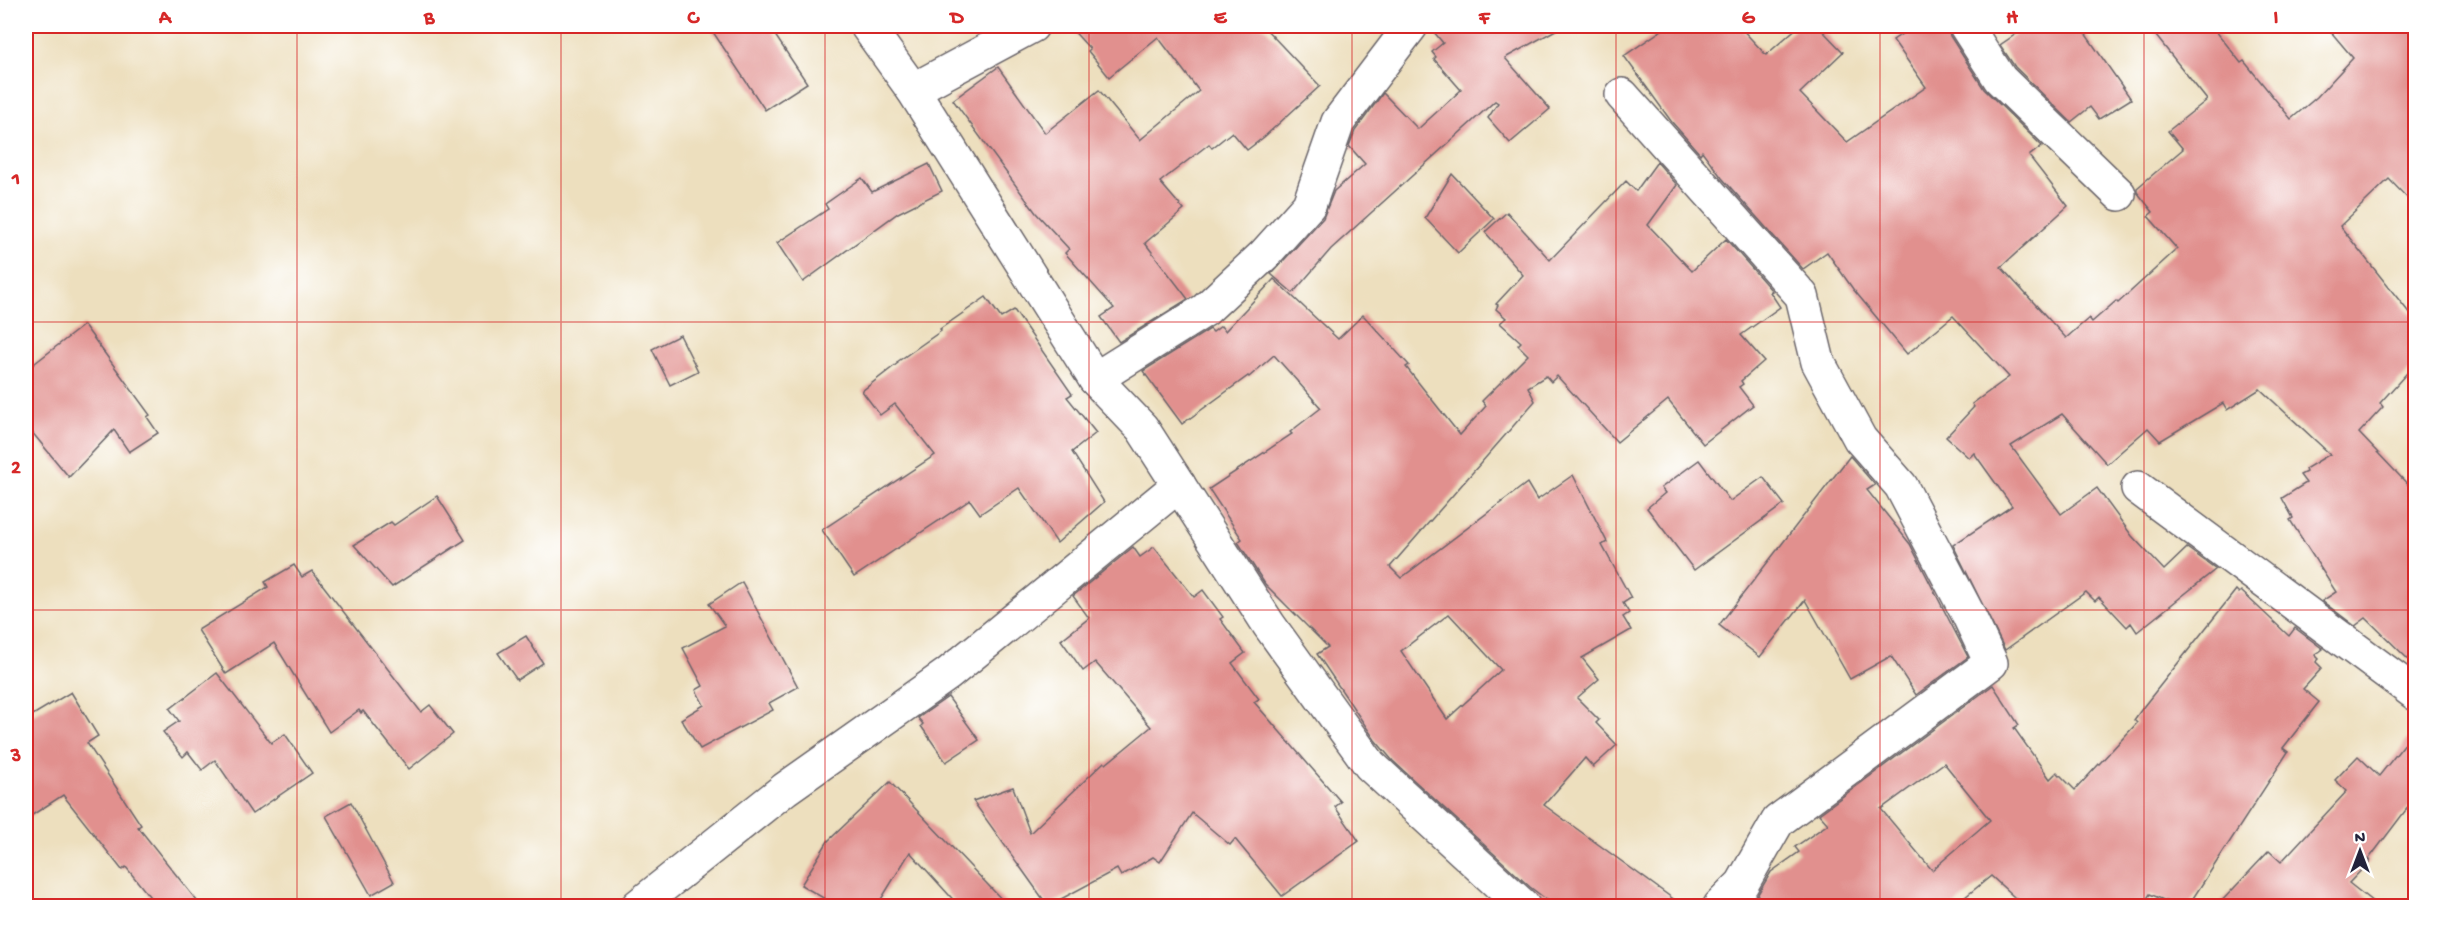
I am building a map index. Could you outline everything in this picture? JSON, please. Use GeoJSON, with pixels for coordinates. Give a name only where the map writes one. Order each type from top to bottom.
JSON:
{"type":"FeatureCollection","features":[{"type":"Feature","properties":{"kind":"street"},"geometry":{"type":"LineString","coordinates":[[867,26],[913,90],[1095,379],[1142,428],[1269,625],[1370,765],[1523,906]]}},
{"type":"Feature","properties":{"kind":"street"},"geometry":{"type":"LineString","coordinates":[[913,90],[1032,26]]}},
{"type":"Feature","properties":{"kind":"street"},"geometry":{"type":"LineString","coordinates":[[1095,379],[1205,310],[1264,255],[1308,205],[1338,122],[1411,26]]}},
{"type":"Feature","properties":{"kind":"street"},"geometry":{"type":"LineString","coordinates":[[1966,26],[2000,79],[2119,194]]}},
{"type":"Feature","properties":{"kind":"street"},"geometry":{"type":"LineString","coordinates":[[1622,95],[1802,296],[1818,362],[1860,439],[1901,486],[1991,663],[1778,821],[1742,884],[1720,906]]}},
{"type":"Feature","properties":{"kind":"street"},"geometry":{"type":"LineString","coordinates":[[638,906],[785,789],[948,674],[1179,485]]}},
{"type":"Feature","properties":{"kind":"street"},"geometry":{"type":"LineString","coordinates":[[2138,488],[2415,694]]}},
{"type":"Feature","properties":{"kind":"building"},"geometry":{"type":"Polygon","coordinates":[[[709,26],[769,26],[807,83],[765,110],[709,26]]]}},
{"type":"Feature","properties":{"kind":"building"},"geometry":{"type":"Polygon","coordinates":[[[1069,26],[1263,26],[1320,86],[1247,150],[1232,132],[1212,148],[1209,144],[1160,182],[1184,210],[1145,243],[1188,299],[1119,342],[1101,317],[1114,308],[1065,253],[1069,249],[1036,213],[953,100],[998,67],[1045,133],[1099,90],[1140,140],[1199,91],[1158,37],[1109,77],[1088,51],[1090,49],[1069,26]]]}},
{"type":"Feature","properties":{"kind":"building"},"geometry":{"type":"Polygon","coordinates":[[[1429,26],[1563,26],[1505,58],[1550,109],[1510,143],[1488,118],[1498,103],[1495,101],[1331,249],[1293,293],[1271,274],[1323,218],[1334,191],[1365,164],[1349,146],[1355,131],[1383,93],[1418,129],[1461,90],[1434,59],[1436,57],[1432,52],[1443,43],[1429,26]]]}},
{"type":"Feature","properties":{"kind":"building"},"geometry":{"type":"Polygon","coordinates":[[[1668,26],[1739,26],[1766,55],[1799,26],[1818,26],[1843,52],[1800,93],[1847,142],[1926,87],[1893,40],[1914,26],[1947,26],[1950,36],[1984,89],[2042,146],[2029,156],[2068,206],[2001,267],[2066,338],[2089,318],[2092,322],[2116,301],[2118,303],[2177,249],[2148,216],[2153,212],[2137,192],[2137,188],[2183,149],[2168,131],[2207,100],[2148,26],[2212,26],[2241,63],[2244,61],[2291,119],[2317,97],[2353,58],[2326,26],[2415,26],[2415,206],[2389,179],[2340,226],[2415,320],[2415,364],[2380,403],[2383,407],[2359,433],[2415,492],[2415,666],[2366,618],[2355,626],[2322,601],[2336,592],[2290,520],[2293,518],[2282,498],[2306,483],[2300,475],[2306,472],[2305,469],[2330,454],[2260,389],[2227,410],[2223,403],[2160,441],[2148,428],[2107,464],[2062,414],[2011,446],[2061,514],[2097,488],[2132,536],[2164,570],[2187,548],[2216,569],[2137,632],[2131,623],[2127,627],[2099,597],[2095,601],[2086,592],[2005,650],[1953,545],[2012,506],[1974,453],[1969,458],[1946,437],[1974,407],[1972,404],[2009,377],[1953,316],[1907,354],[1853,289],[1827,252],[1803,269],[1722,178],[1702,151],[1700,154],[1671,121],[1624,56],[1668,26]]]}},
{"type":"Feature","properties":{"kind":"building"},"geometry":{"type":"Polygon","coordinates":[[[2028,26],[2080,26],[2131,99],[2099,119],[2090,107],[2071,122],[2015,67],[2000,45],[2028,26]]]}},
{"type":"Feature","properties":{"kind":"building"},"geometry":{"type":"Polygon","coordinates":[[[1657,162],[1677,185],[1648,225],[1692,271],[1726,239],[1772,291],[1770,292],[1780,307],[1741,335],[1764,361],[1741,381],[1743,384],[1739,387],[1753,405],[1703,444],[1668,400],[1617,442],[1557,376],[1551,382],[1546,376],[1528,387],[1535,401],[1390,567],[1401,578],[1527,483],[1537,500],[1573,475],[1607,542],[1602,545],[1631,598],[1623,603],[1629,613],[1623,617],[1631,630],[1582,658],[1599,679],[1577,698],[1599,720],[1596,723],[1617,745],[1593,767],[1585,758],[1544,805],[1683,906],[1555,906],[1530,887],[1393,761],[1375,740],[1317,654],[1328,647],[1265,584],[1238,542],[1242,539],[1209,489],[1292,434],[1290,432],[1321,408],[1274,355],[1249,377],[1182,424],[1143,371],[1210,329],[1213,332],[1221,326],[1225,331],[1274,279],[1338,339],[1363,315],[1409,365],[1406,367],[1460,435],[1486,406],[1482,401],[1528,355],[1518,345],[1521,342],[1500,323],[1506,318],[1496,309],[1498,305],[1496,304],[1523,275],[1485,232],[1507,212],[1550,260],[1626,181],[1636,191],[1657,162]],[[1449,614],[1401,651],[1447,719],[1501,670],[1449,614]]]}},
{"type":"Feature","properties":{"kind":"building"},"geometry":{"type":"Polygon","coordinates":[[[929,164],[942,191],[898,213],[803,282],[777,243],[828,209],[825,204],[862,178],[872,192],[929,164]]]}},
{"type":"Feature","properties":{"kind":"building"},"geometry":{"type":"Polygon","coordinates":[[[1452,174],[1494,219],[1458,253],[1425,218],[1452,174]]]}},
{"type":"Feature","properties":{"kind":"building"},"geometry":{"type":"Polygon","coordinates":[[[986,297],[1001,318],[1014,310],[1072,394],[1067,397],[1096,433],[1072,452],[1104,502],[1057,543],[1019,488],[980,514],[970,500],[854,577],[822,530],[935,455],[895,404],[880,415],[862,391],[897,362],[941,331],[940,329],[986,297]]]}},
{"type":"Feature","properties":{"kind":"building"},"geometry":{"type":"Polygon","coordinates":[[[84,325],[150,415],[147,417],[158,433],[129,452],[114,430],[69,477],[26,425],[26,370],[84,325]]]}},
{"type":"Feature","properties":{"kind":"building"},"geometry":{"type":"Polygon","coordinates":[[[680,335],[698,371],[670,385],[652,349],[680,335]]]}},
{"type":"Feature","properties":{"kind":"building"},"geometry":{"type":"Polygon","coordinates":[[[1850,456],[1875,485],[1867,490],[1910,544],[1968,657],[1916,695],[1891,656],[1850,679],[1805,600],[1760,657],[1719,625],[1850,456]]]}},
{"type":"Feature","properties":{"kind":"building"},"geometry":{"type":"Polygon","coordinates":[[[1699,460],[1730,501],[1763,477],[1784,504],[1694,570],[1647,508],[1665,493],[1661,488],[1699,460]]]}},
{"type":"Feature","properties":{"kind":"building"},"geometry":{"type":"Polygon","coordinates":[[[437,496],[465,540],[392,587],[354,545],[391,522],[394,525],[437,496]]]}},
{"type":"Feature","properties":{"kind":"building"},"geometry":{"type":"Polygon","coordinates":[[[1133,547],[1140,557],[1154,547],[1194,597],[1203,590],[1223,617],[1220,619],[1245,653],[1232,663],[1259,699],[1254,702],[1341,802],[1335,807],[1359,841],[1282,896],[1235,839],[1230,845],[1192,813],[1160,862],[1153,857],[1121,876],[1117,869],[1048,906],[973,801],[1013,787],[1030,833],[1104,762],[1106,764],[1151,727],[1095,662],[1083,671],[1061,640],[1089,618],[1073,596],[1133,547]]]}},
{"type":"Feature","properties":{"kind":"building"},"geometry":{"type":"Polygon","coordinates":[[[294,565],[302,577],[312,571],[421,712],[430,705],[453,734],[409,769],[363,711],[361,713],[359,710],[329,732],[274,643],[226,674],[198,630],[268,587],[265,582],[294,565]]]}},
{"type":"Feature","properties":{"kind":"building"},"geometry":{"type":"Polygon","coordinates":[[[742,582],[798,687],[769,703],[773,710],[700,749],[681,719],[704,705],[696,690],[703,686],[683,648],[725,626],[709,604],[742,582]]]}},
{"type":"Feature","properties":{"kind":"building"},"geometry":{"type":"Polygon","coordinates":[[[2236,590],[2239,593],[2241,591],[2289,636],[2295,628],[2323,649],[2315,655],[2319,659],[2316,662],[2322,668],[2303,689],[2319,702],[2283,748],[2288,752],[2188,906],[2177,906],[2150,894],[2142,906],[2024,906],[1991,876],[1954,906],[1746,906],[1758,894],[1771,872],[1799,852],[1795,847],[1828,824],[1819,814],[1993,685],[2019,725],[2014,728],[2050,779],[2057,772],[2075,790],[2137,723],[2134,720],[2236,590]],[[1944,763],[1881,809],[1932,870],[1990,820],[1944,763]]]}},
{"type":"Feature","properties":{"kind":"building"},"geometry":{"type":"Polygon","coordinates":[[[526,636],[543,663],[517,680],[498,653],[526,636]]]}},
{"type":"Feature","properties":{"kind":"building"},"geometry":{"type":"Polygon","coordinates":[[[217,673],[271,743],[285,734],[312,773],[252,814],[215,760],[202,770],[188,752],[183,757],[163,732],[179,721],[170,709],[217,673]]]}},
{"type":"Feature","properties":{"kind":"building"},"geometry":{"type":"Polygon","coordinates":[[[71,692],[98,736],[87,743],[141,825],[138,827],[201,906],[157,906],[126,867],[122,870],[63,795],[26,819],[26,719],[71,692]]]}},
{"type":"Feature","properties":{"kind":"building"},"geometry":{"type":"Polygon","coordinates":[[[948,697],[979,740],[946,762],[918,718],[948,697]]]}},
{"type":"Feature","properties":{"kind":"building"},"geometry":{"type":"Polygon","coordinates":[[[2415,731],[2415,798],[2368,860],[2370,861],[2349,883],[2378,906],[2217,906],[2269,851],[2281,862],[2347,791],[2335,780],[2358,756],[2379,776],[2415,731]]]}},
{"type":"Feature","properties":{"kind":"building"},"geometry":{"type":"Polygon","coordinates":[[[890,782],[1008,906],[959,906],[910,852],[877,906],[837,906],[801,885],[828,841],[890,782]]]}},
{"type":"Feature","properties":{"kind":"building"},"geometry":{"type":"Polygon","coordinates":[[[351,802],[394,882],[371,895],[326,816],[351,802]]]}}]}
